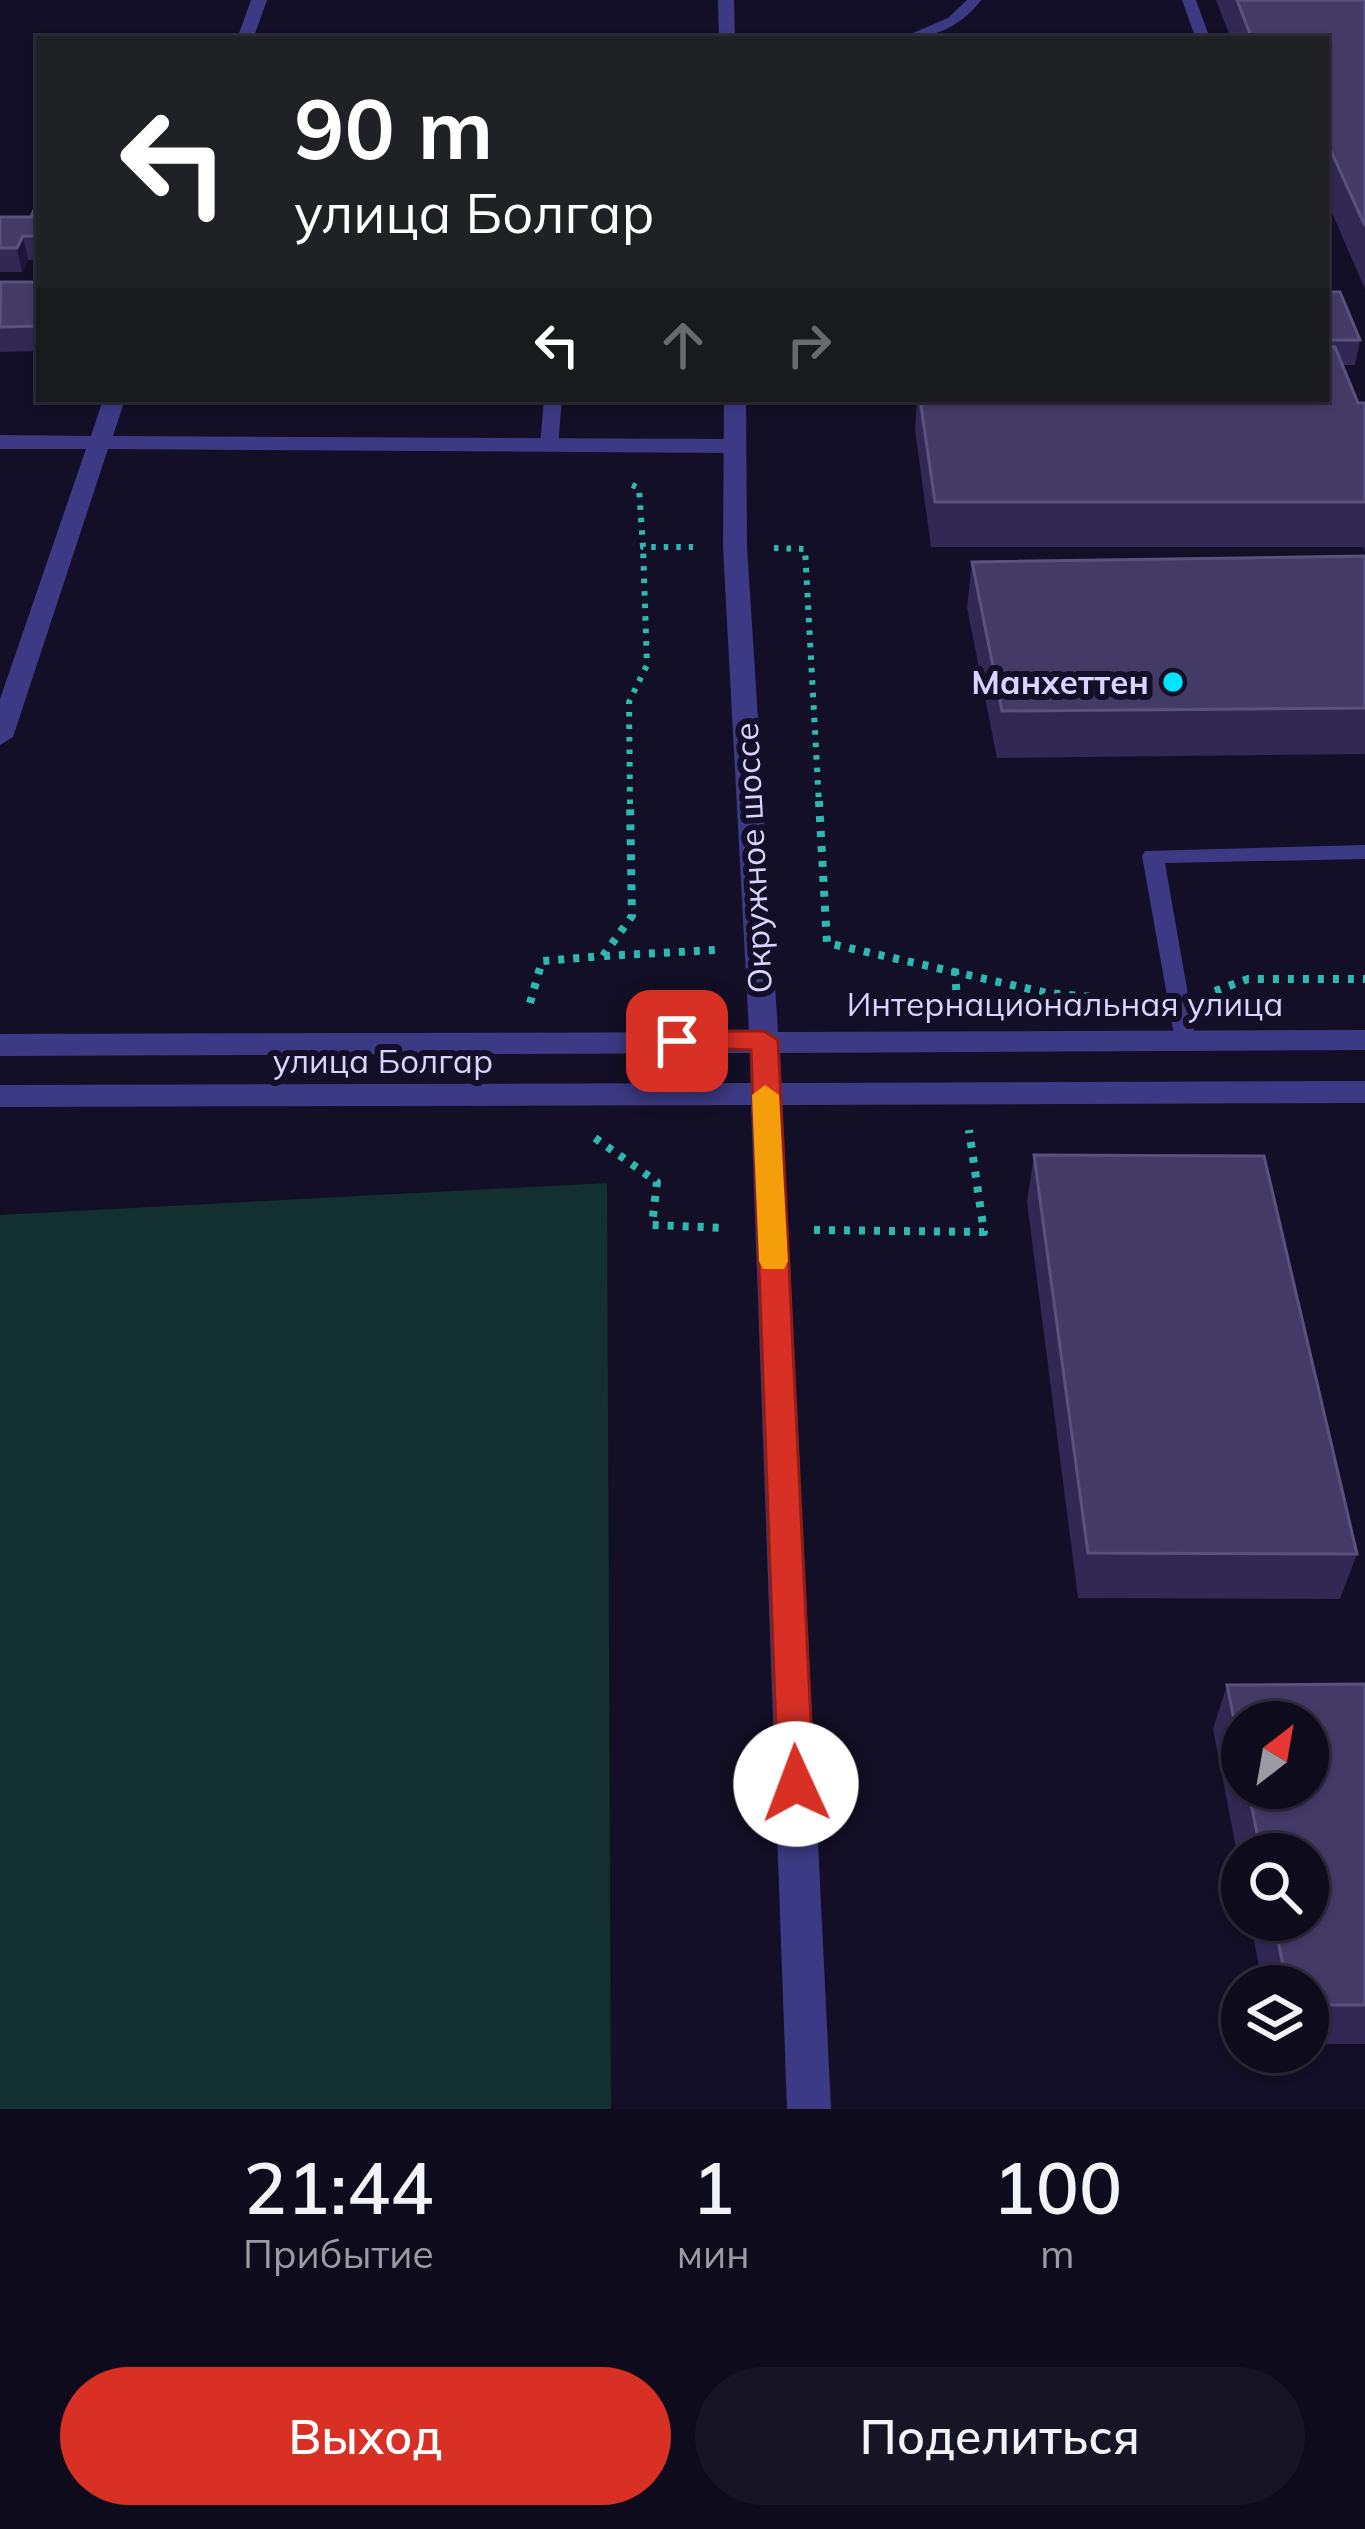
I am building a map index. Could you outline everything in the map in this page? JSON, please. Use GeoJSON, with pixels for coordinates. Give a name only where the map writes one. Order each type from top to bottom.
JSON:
{"type":"FeatureCollection","features":[{"type":"Feature","properties":{"kind":"street"},"geometry":{"type":"LineString","coordinates":[[245,36],[259,0]]}},
{"type":"Feature","properties":{"kind":"street"},"geometry":{"type":"LineString","coordinates":[[726,0],[727,36]]}},
{"type":"Feature","properties":{"kind":"street"},"geometry":{"type":"LineString","coordinates":[[0,736],[113,402]]}},
{"type":"Feature","properties":{"kind":"street","name":"Окружное шоссе"},"geometry":{"type":"LineString","coordinates":[[735,402],[735,547],[764,1040],[809,2109]]}},
{"type":"Feature","properties":{"kind":"street"},"geometry":{"type":"LineString","coordinates":[[0,442],[734,446]]}},
{"type":"Feature","properties":{"kind":"street","name":"Интернациональная улица"},"geometry":{"type":"LineString","coordinates":[[764,1040],[1365,1040]]}},
{"type":"Feature","properties":{"kind":"street","name":"улица Болгар"},"geometry":{"type":"LineString","coordinates":[[0,1045],[764,1040]]}},
{"type":"Feature","properties":{"kind":"street"},"geometry":{"type":"LineString","coordinates":[[765,1092],[1365,1091]]}},
{"type":"Feature","properties":{"kind":"street","name":"улица Болгар"},"geometry":{"type":"LineString","coordinates":[[0,1096],[575,1097],[765,1092]]}},
{"type":"Feature","properties":{"kind":"lane"},"geometry":{"type":"LineString","coordinates":[[915,36],[968,11],[974,0]]}},
{"type":"Feature","properties":{"kind":"lane"},"geometry":{"type":"LineString","coordinates":[[1189,0],[1202,36]]}},
{"type":"Feature","properties":{"kind":"lane"},"geometry":{"type":"LineString","coordinates":[[549,445],[553,402]]}},
{"type":"Feature","properties":{"kind":"lane"},"geometry":{"type":"LineString","coordinates":[[1184,1040],[1153,856],[1365,852]]}},
{"type":"Feature","properties":{"kind":"path"},"geometry":{"type":"LineString","coordinates":[[529,1007],[542,961],[603,956],[632,916],[629,702],[647,665],[643,547]]}},
{"type":"Feature","properties":{"kind":"path"},"geometry":{"type":"LineString","coordinates":[[955,969],[958,1041]]}},
{"type":"Feature","properties":{"kind":"path"},"geometry":{"type":"LineString","coordinates":[[579,1137],[601,1138],[657,1183],[652,1225],[984,1232],[964,1092]]}},
{"type":"Feature","properties":{"kind":"green space"},"geometry":{"type":"Polygon","coordinates":[[[607,1183],[611,2109],[0,2109],[0,1215],[607,1183]]]}},
{"type":"Feature","properties":{"kind":"building"},"geometry":{"type":"Polygon","coordinates":[[[1237,0],[1365,0],[1365,226],[1329,147],[1329,36],[1251,36],[1237,0]]]}},
{"type":"Feature","properties":{"kind":"building"},"geometry":{"type":"Polygon","coordinates":[[[36,205],[36,236],[23,236],[17,248],[0,248],[0,217],[31,217],[36,205]]]}},
{"type":"Feature","properties":{"kind":"building"},"geometry":{"type":"Polygon","coordinates":[[[1,282],[36,282],[36,326],[0,327],[1,282]]]}},
{"type":"Feature","properties":{"kind":"building"},"geometry":{"type":"Polygon","coordinates":[[[1329,292],[1340,292],[1360,340],[1329,340],[1329,292]]]}},
{"type":"Feature","properties":{"kind":"building"},"geometry":{"type":"Polygon","coordinates":[[[1329,347],[1335,347],[1358,403],[1365,403],[1365,502],[935,502],[920,402],[1050,403],[1329,402],[1329,347]]]}},
{"type":"Feature","properties":{"kind":"building","name":"Манхеттен"},"geometry":{"type":"Polygon","coordinates":[[[1365,556],[1365,708],[1002,711],[972,562],[1365,556]]]}},
{"type":"Feature","properties":{"kind":"building"},"geometry":{"type":"Polygon","coordinates":[[[1034,1155],[1264,1156],[1357,1554],[1088,1553],[1034,1155]]]}},
{"type":"Feature","properties":{"kind":"building"},"geometry":{"type":"Polygon","coordinates":[[[1365,1684],[1365,2005],[1329,2005],[1329,1965],[1283,1965],[1278,1941],[1329,1941],[1329,1833],[1257,1833],[1252,1809],[1329,1809],[1329,1701],[1230,1701],[1227,1685],[1365,1684]]]}},
{"type":"Feature","properties":{"kind":"slow traffic"},"geometry":{"type":"LineString","coordinates":[[765,1095],[773,1261]]}},
{"type":"Feature","properties":{"kind":"place","name":"Манхеттен"},"geometry":{"type":"Point","coordinates":[1173,682]}},
{"type":"Feature","properties":{"kind":"route"},"geometry":{"type":"LineString","coordinates":[[677,1041],[764,1040],[796,1784]]}}]}
